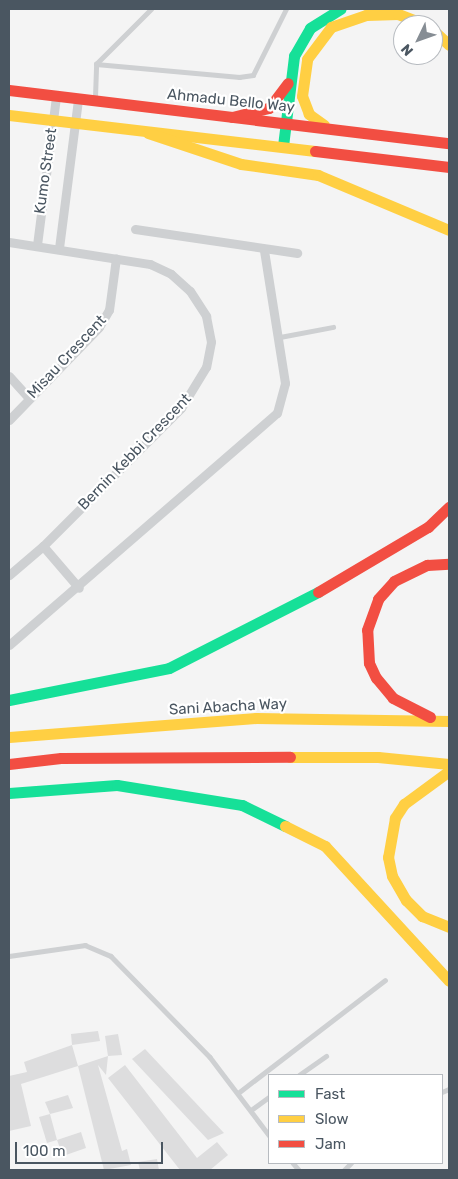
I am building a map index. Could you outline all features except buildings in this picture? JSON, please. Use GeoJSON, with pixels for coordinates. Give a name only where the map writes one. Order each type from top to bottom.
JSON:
{"type":"FeatureCollection","features":[{"type":"Feature","properties":{"kind":"main road"},"geometry":{"type":"LineString","coordinates":[[283,146],[284,121],[291,78],[301,39],[321,18],[341,9]]}},
{"type":"Feature","properties":{"kind":"main road"},"geometry":{"type":"LineString","coordinates":[[324,126],[309,114],[302,96],[307,59],[317,41],[331,27],[366,15],[401,15]]}},
{"type":"Feature","properties":{"kind":"main road"},"geometry":{"type":"LineString","coordinates":[[232,117],[269,108],[291,78]]}},
{"type":"Feature","properties":{"kind":"main road","name":"Ahmadu Bello Way"},"geometry":{"type":"LineString","coordinates":[[9,90],[78,100],[95,100],[232,117],[284,121],[449,143]]}},
{"type":"Feature","properties":{"kind":"main road"},"geometry":{"type":"LineString","coordinates":[[9,115],[148,133],[283,146],[444,166]]}},
{"type":"Feature","properties":{"kind":"main road"},"geometry":{"type":"LineString","coordinates":[[148,133],[241,164],[318,175],[449,230]]}},
{"type":"Feature","properties":{"kind":"main road"},"geometry":{"type":"LineString","coordinates":[[9,700],[169,668],[294,606],[428,527],[449,507]]}},
{"type":"Feature","properties":{"kind":"main road"},"geometry":{"type":"LineString","coordinates":[[437,720],[404,706],[376,678],[369,663],[366,630],[378,599],[394,582],[427,565],[449,564]]}},
{"type":"Feature","properties":{"kind":"main road","name":"Sani Abacha Way"},"geometry":{"type":"LineString","coordinates":[[9,737],[256,718],[449,721]]}},
{"type":"Feature","properties":{"kind":"main road"},"geometry":{"type":"LineString","coordinates":[[9,764],[61,758],[368,757],[449,764]]}},
{"type":"Feature","properties":{"kind":"main road"},"geometry":{"type":"LineString","coordinates":[[449,771],[400,811],[389,837],[388,857],[392,876],[406,900],[422,916],[449,927]]}},
{"type":"Feature","properties":{"kind":"main road"},"geometry":{"type":"LineString","coordinates":[[9,793],[117,785],[242,804],[325,846],[449,981]]}},
{"type":"Feature","properties":{"kind":"street","name":"Kumo Street"},"geometry":{"type":"LineString","coordinates":[[37,245],[56,97]]}},
{"type":"Feature","properties":{"kind":"street"},"geometry":{"type":"LineString","coordinates":[[59,248],[78,100]]}},
{"type":"Feature","properties":{"kind":"street"},"geometry":{"type":"LineString","coordinates":[[135,229],[264,250],[297,253]]}},
{"type":"Feature","properties":{"kind":"street","name":"Bernin Kebbi Crescent"},"geometry":{"type":"LineString","coordinates":[[9,242],[59,248],[150,264],[190,291],[206,316],[211,342],[206,367],[181,408],[43,546],[9,574]]}},
{"type":"Feature","properties":{"kind":"street"},"geometry":{"type":"LineString","coordinates":[[9,644],[79,588],[277,413],[285,383],[280,337],[264,250]]}},
{"type":"Feature","properties":{"kind":"street","name":"Misau Crescent"},"geometry":{"type":"LineString","coordinates":[[9,420],[99,327],[109,310],[116,258]]}},
{"type":"Feature","properties":{"kind":"street"},"geometry":{"type":"LineString","coordinates":[[9,376],[29,398]]}},
{"type":"Feature","properties":{"kind":"street"},"geometry":{"type":"LineString","coordinates":[[43,546],[79,588]]}},
{"type":"Feature","properties":{"kind":"lane"},"geometry":{"type":"LineString","coordinates":[[95,100],[96,64],[151,9]]}},
{"type":"Feature","properties":{"kind":"lane"},"geometry":{"type":"LineString","coordinates":[[96,64],[238,77],[253,75],[286,9]]}},
{"type":"Feature","properties":{"kind":"lane"},"geometry":{"type":"LineString","coordinates":[[280,337],[333,327]]}},
{"type":"Feature","properties":{"kind":"lane"},"geometry":{"type":"LineString","coordinates":[[9,956],[75,945],[103,951],[188,1034],[238,1093],[268,1133]]}},
{"type":"Feature","properties":{"kind":"lane"},"geometry":{"type":"LineString","coordinates":[[238,1093],[385,980]]}},
{"type":"Feature","properties":{"kind":"lane"},"geometry":{"type":"LineString","coordinates":[[300,1074],[326,1056]]}},
{"type":"Feature","properties":{"kind":"lane"},"geometry":{"type":"LineString","coordinates":[[250,1110],[268,1098]]}},
{"type":"Feature","properties":{"kind":"traffic: fast"},"geometry":{"type":"LineString","coordinates":[[283,146],[294,56],[310,28],[341,9]]}},
{"type":"Feature","properties":{"kind":"traffic: fast"},"geometry":{"type":"LineString","coordinates":[[9,700],[169,668],[318,592]]}},
{"type":"Feature","properties":{"kind":"traffic: fast"},"geometry":{"type":"LineString","coordinates":[[9,793],[117,785],[242,805],[285,826]]}},
{"type":"Feature","properties":{"kind":"traffic: slow"},"geometry":{"type":"LineString","coordinates":[[324,125],[309,114],[302,96],[307,59],[331,27],[366,15],[401,15]]}},
{"type":"Feature","properties":{"kind":"traffic: slow"},"geometry":{"type":"LineString","coordinates":[[443,39],[449,45]]}},
{"type":"Feature","properties":{"kind":"traffic: slow"},"geometry":{"type":"LineString","coordinates":[[9,115],[315,151]]}},
{"type":"Feature","properties":{"kind":"traffic: slow"},"geometry":{"type":"LineString","coordinates":[[148,133],[241,164],[318,175],[449,230]]}},
{"type":"Feature","properties":{"kind":"traffic: slow"},"geometry":{"type":"LineString","coordinates":[[9,737],[256,718],[449,721]]}},
{"type":"Feature","properties":{"kind":"traffic: slow"},"geometry":{"type":"LineString","coordinates":[[290,757],[378,757],[449,764]]}},
{"type":"Feature","properties":{"kind":"traffic: slow"},"geometry":{"type":"LineString","coordinates":[[449,771],[404,804],[395,818],[388,857],[392,876],[406,900],[422,916],[449,927]]}},
{"type":"Feature","properties":{"kind":"traffic: slow"},"geometry":{"type":"LineString","coordinates":[[285,826],[325,846],[449,981]]}},
{"type":"Feature","properties":{"kind":"traffic: jam"},"geometry":{"type":"LineString","coordinates":[[232,117],[269,108],[288,83]]}},
{"type":"Feature","properties":{"kind":"traffic: jam"},"geometry":{"type":"LineString","coordinates":[[9,90],[449,143]]}},
{"type":"Feature","properties":{"kind":"traffic: jam"},"geometry":{"type":"LineString","coordinates":[[315,151],[449,167]]}},
{"type":"Feature","properties":{"kind":"traffic: jam"},"geometry":{"type":"LineString","coordinates":[[318,592],[428,527],[449,507]]}},
{"type":"Feature","properties":{"kind":"traffic: jam"},"geometry":{"type":"LineString","coordinates":[[430,717],[393,698],[376,678],[369,663],[367,630],[378,599],[394,581],[427,565],[449,564]]}},
{"type":"Feature","properties":{"kind":"traffic: jam"},"geometry":{"type":"LineString","coordinates":[[9,764],[61,758],[290,757]]}}]}
